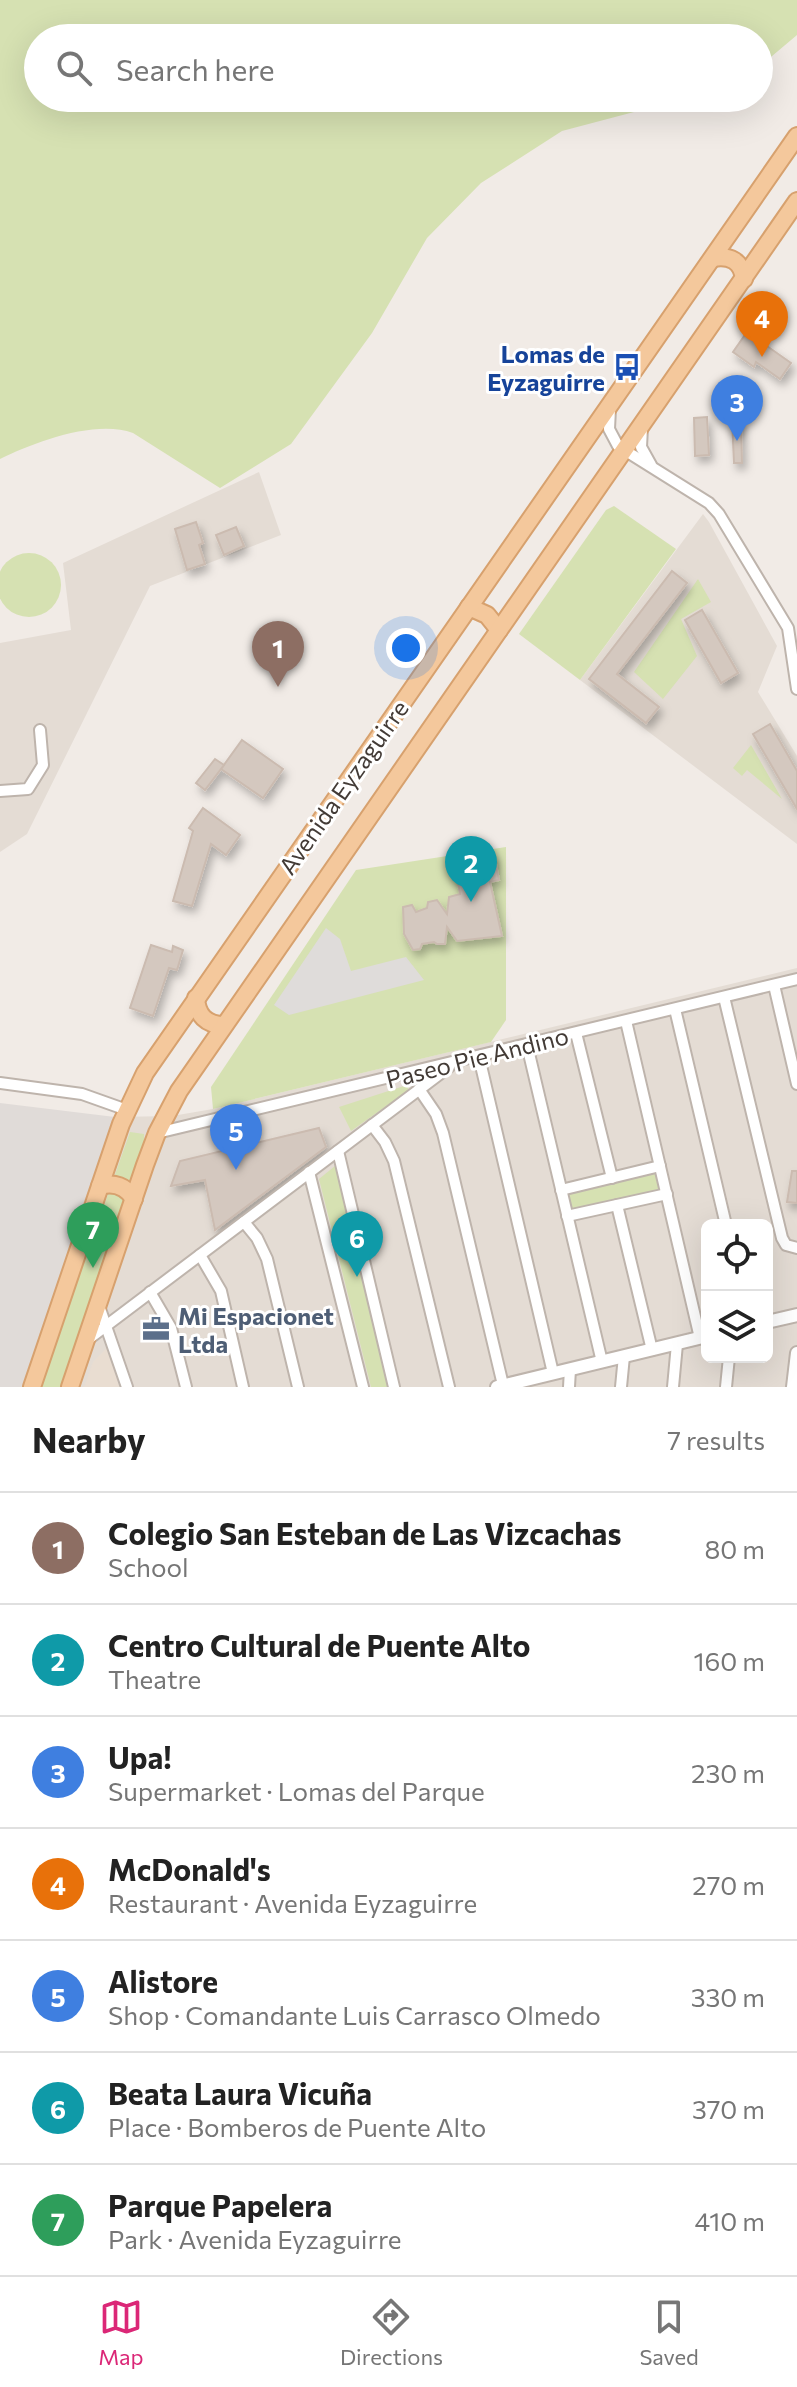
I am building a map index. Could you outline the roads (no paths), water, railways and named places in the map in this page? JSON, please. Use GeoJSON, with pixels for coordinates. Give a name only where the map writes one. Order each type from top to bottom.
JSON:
{"type":"FeatureCollection","features":[{"type":"Feature","properties":{"kind":"main road","name":"Avenida Eyzaguirre"},"geometry":{"type":"LineString","coordinates":[[32,1387],[127,1110],[145,1073],[794,142]]}},
{"type":"Feature","properties":{"kind":"main road","name":"Avenida Eyzaguirre"},"geometry":{"type":"LineString","coordinates":[[70,1387],[157,1133],[179,1091],[797,201]]}},
{"type":"Feature","properties":{"kind":"main road"},"geometry":{"type":"LineString","coordinates":[[713,258],[734,259],[743,270],[744,279]]}},
{"type":"Feature","properties":{"kind":"main road"},"geometry":{"type":"LineString","coordinates":[[469,607],[487,615],[499,630]]}},
{"type":"Feature","properties":{"kind":"main road"},"geometry":{"type":"LineString","coordinates":[[196,998],[198,1010],[205,1020],[224,1025]]}},
{"type":"Feature","properties":{"kind":"main road"},"geometry":{"type":"LineString","coordinates":[[100,1186],[117,1185],[127,1190],[134,1199]]}},
{"type":"Feature","properties":{"kind":"street"},"geometry":{"type":"LineString","coordinates":[[611,403],[611,435],[624,450],[709,503],[719,514],[784,618],[792,640],[797,689]]}},
{"type":"Feature","properties":{"kind":"street"},"geometry":{"type":"LineString","coordinates":[[643,423],[641,447],[652,467]]}},
{"type":"Feature","properties":{"kind":"street"},"geometry":{"type":"LineString","coordinates":[[0,791],[28,789],[43,765],[40,730]]}},
{"type":"Feature","properties":{"kind":"street","name":"Paseo Pie Andino"},"geometry":{"type":"LineString","coordinates":[[157,1133],[797,979]]}},
{"type":"Feature","properties":{"kind":"street"},"geometry":{"type":"LineString","coordinates":[[774,985],[797,1084]]}},
{"type":"Feature","properties":{"kind":"street"},"geometry":{"type":"LineString","coordinates":[[724,997],[782,1238],[786,1245],[797,1248]]}},
{"type":"Feature","properties":{"kind":"street"},"geometry":{"type":"LineString","coordinates":[[675,1009],[725,1219]]}},
{"type":"Feature","properties":{"kind":"street"},"geometry":{"type":"LineString","coordinates":[[626,1021],[701,1325]]}},
{"type":"Feature","properties":{"kind":"street"},"geometry":{"type":"LineString","coordinates":[[576,1033],[612,1178]]}},
{"type":"Feature","properties":{"kind":"street"},"geometry":{"type":"LineString","coordinates":[[527,1045],[602,1362]]}},
{"type":"Feature","properties":{"kind":"street"},"geometry":{"type":"LineString","coordinates":[[479,1057],[553,1373]]}},
{"type":"Feature","properties":{"kind":"street"},"geometry":{"type":"LineString","coordinates":[[86,1341],[453,1063]]}},
{"type":"Feature","properties":{"kind":"street"},"geometry":{"type":"LineString","coordinates":[[0,1083],[82,1094],[127,1110]]}},
{"type":"Feature","properties":{"kind":"street"},"geometry":{"type":"LineString","coordinates":[[419,1089],[436,1114],[443,1133],[508,1385],[701,1338]]}},
{"type":"Feature","properties":{"kind":"street"},"geometry":{"type":"LineString","coordinates":[[372,1125],[394,1161],[449,1387]]}},
{"type":"Feature","properties":{"kind":"street"},"geometry":{"type":"LineString","coordinates":[[338,1151],[394,1387]]}},
{"type":"Feature","properties":{"kind":"street"},"geometry":{"type":"LineString","coordinates":[[561,1190],[660,1166]]}},
{"type":"Feature","properties":{"kind":"street"},"geometry":{"type":"LineString","coordinates":[[309,1172],[363,1387]]}},
{"type":"Feature","properties":{"kind":"street"},"geometry":{"type":"LineString","coordinates":[[567,1216],[667,1194]]}},
{"type":"Feature","properties":{"kind":"street"},"geometry":{"type":"LineString","coordinates":[[617,1205],[652,1350]]}},
{"type":"Feature","properties":{"kind":"street"},"geometry":{"type":"LineString","coordinates":[[244,1222],[257,1238],[267,1259],[298,1387]]}},
{"type":"Feature","properties":{"kind":"street"},"geometry":{"type":"LineString","coordinates":[[200,1255],[221,1291],[243,1387]]}},
{"type":"Feature","properties":{"kind":"street"},"geometry":{"type":"LineString","coordinates":[[150,1292],[171,1328],[186,1387]]}},
{"type":"Feature","properties":{"kind":"street"},"geometry":{"type":"LineString","coordinates":[[99,1303],[127,1387]]}},
{"type":"Feature","properties":{"kind":"street"},"geometry":{"type":"LineString","coordinates":[[773,1321],[797,1315]]}},
{"type":"Feature","properties":{"kind":"street"},"geometry":{"type":"LineString","coordinates":[[673,1387],[677,1344]]}},
{"type":"Feature","properties":{"kind":"street"},"geometry":{"type":"LineString","coordinates":[[793,1387],[797,1353]]}},
{"type":"Feature","properties":{"kind":"street"},"geometry":{"type":"LineString","coordinates":[[621,1387],[624,1356]]}},
{"type":"Feature","properties":{"kind":"street"},"geometry":{"type":"LineString","coordinates":[[726,1387],[728,1363]]}},
{"type":"Feature","properties":{"kind":"street"},"geometry":{"type":"LineString","coordinates":[[569,1387],[570,1369]]}},
{"type":"Feature","properties":{"kind":"place","name":"McDonald's"},"geometry":{"type":"Point","coordinates":[762,357]}},
{"type":"Feature","properties":{"kind":"place","name":"Lomas de Eyzaguirre"},"geometry":{"type":"Point","coordinates":[627,367]}},
{"type":"Feature","properties":{"kind":"place","name":"Upa!"},"geometry":{"type":"Point","coordinates":[737,441]}},
{"type":"Feature","properties":{"kind":"place","name":"Colegio San Esteban de Las Vizcachas"},"geometry":{"type":"Point","coordinates":[278,687]}},
{"type":"Feature","properties":{"kind":"place","name":"Centro Cultural de Puente Alto"},"geometry":{"type":"Point","coordinates":[471,902]}},
{"type":"Feature","properties":{"kind":"place","name":"Alistore"},"geometry":{"type":"Point","coordinates":[236,1170]}},
{"type":"Feature","properties":{"kind":"place","name":"Parque Papelera"},"geometry":{"type":"Point","coordinates":[93,1268]}},
{"type":"Feature","properties":{"kind":"place","name":"Beata Laura Vicuña"},"geometry":{"type":"Point","coordinates":[357,1277]}},
{"type":"Feature","properties":{"kind":"place","name":"Mi Espacionet Ltda"},"geometry":{"type":"Point","coordinates":[156,1329]}}]}
